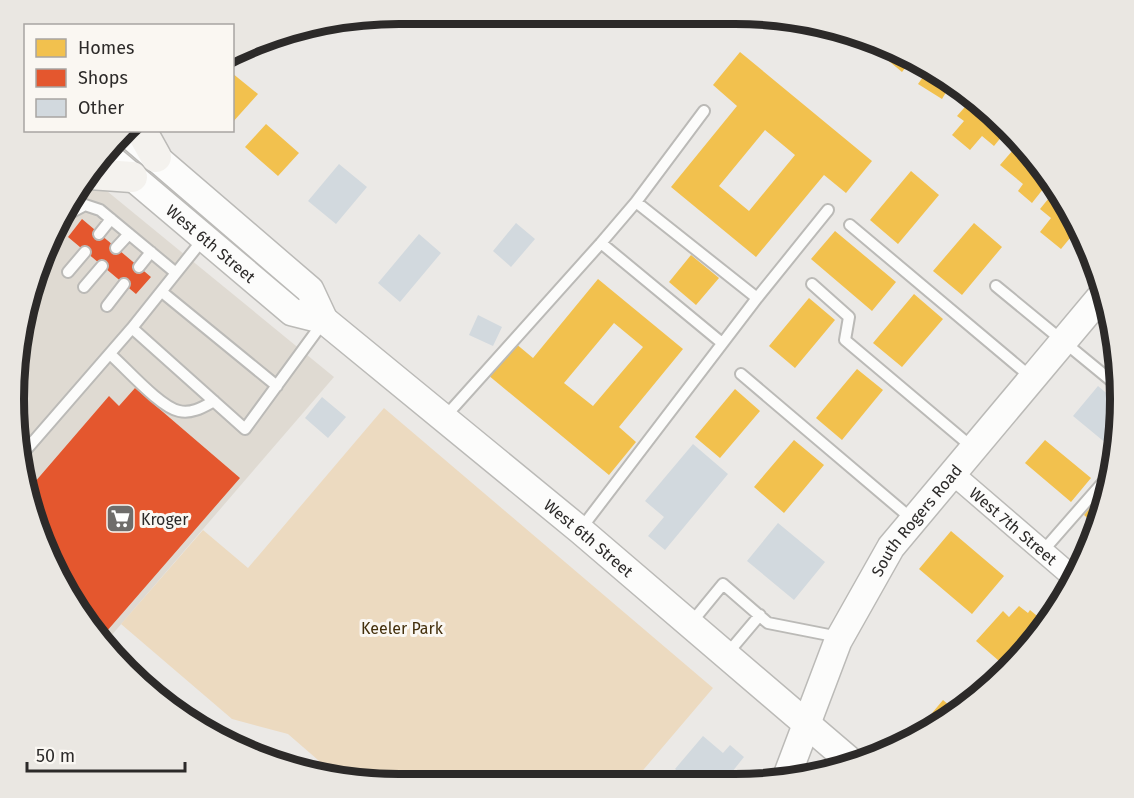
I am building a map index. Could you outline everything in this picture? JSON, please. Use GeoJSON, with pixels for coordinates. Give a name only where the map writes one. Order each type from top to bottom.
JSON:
{"type":"FeatureCollection","features":[{"type":"Feature","properties":{"kind":"main road"},"geometry":{"type":"LineString","coordinates":[[142,132],[156,157]]}},
{"type":"Feature","properties":{"kind":"main road"},"geometry":{"type":"LineString","coordinates":[[98,175],[132,177]]}},
{"type":"Feature","properties":{"kind":"street","name":"West 6th Street"},"geometry":{"type":"LineString","coordinates":[[132,137],[310,290],[324,320]]}},
{"type":"Feature","properties":{"kind":"street","name":"West 6th Street"},"geometry":{"type":"LineString","coordinates":[[111,159],[292,312],[324,320],[580,530],[845,757]]}},
{"type":"Feature","properties":{"kind":"street","name":"South Rogers Road"},"geometry":{"type":"LineString","coordinates":[[790,770],[840,637],[891,547],[1097,301]]}},
{"type":"Feature","properties":{"kind":"street","name":"West 7th Street"},"geometry":{"type":"LineString","coordinates":[[952,473],[1067,572]]}},
{"type":"Feature","properties":{"kind":"lane"},"geometry":{"type":"LineString","coordinates":[[443,418],[636,202],[704,111]]}},
{"type":"Feature","properties":{"kind":"lane"},"geometry":{"type":"LineString","coordinates":[[636,202],[756,298]]}},
{"type":"Feature","properties":{"kind":"lane"},"geometry":{"type":"LineString","coordinates":[[74,211],[86,205],[100,210],[176,273]]}},
{"type":"Feature","properties":{"kind":"lane"},"geometry":{"type":"LineString","coordinates":[[580,530],[756,298],[828,210]]}},
{"type":"Feature","properties":{"kind":"lane"},"geometry":{"type":"LineString","coordinates":[[99,234],[111,219]]}},
{"type":"Feature","properties":{"kind":"lane"},"geometry":{"type":"LineString","coordinates":[[850,225],[1032,378]]}},
{"type":"Feature","properties":{"kind":"lane"},"geometry":{"type":"LineString","coordinates":[[116,248],[129,234]]}},
{"type":"Feature","properties":{"kind":"lane"},"geometry":{"type":"LineString","coordinates":[[27,449],[111,355],[204,238]]}},
{"type":"Feature","properties":{"kind":"lane"},"geometry":{"type":"LineString","coordinates":[[601,243],[722,343]]}},
{"type":"Feature","properties":{"kind":"lane"},"geometry":{"type":"LineString","coordinates":[[68,272],[85,252]]}},
{"type":"Feature","properties":{"kind":"lane"},"geometry":{"type":"LineString","coordinates":[[139,267],[151,252]]}},
{"type":"Feature","properties":{"kind":"lane"},"geometry":{"type":"LineString","coordinates":[[84,287],[102,266]]}},
{"type":"Feature","properties":{"kind":"lane"},"geometry":{"type":"LineString","coordinates":[[107,306],[124,284]]}},
{"type":"Feature","properties":{"kind":"lane"},"geometry":{"type":"LineString","coordinates":[[812,284],[849,318],[845,340],[973,448]]}},
{"type":"Feature","properties":{"kind":"lane"},"geometry":{"type":"LineString","coordinates":[[996,286],[1109,379]]}},
{"type":"Feature","properties":{"kind":"lane"},"geometry":{"type":"LineString","coordinates":[[162,292],[277,386]]}},
{"type":"Feature","properties":{"kind":"lane"},"geometry":{"type":"LineString","coordinates":[[132,328],[245,429],[324,320]]}},
{"type":"Feature","properties":{"kind":"lane"},"geometry":{"type":"LineString","coordinates":[[111,355],[162,401],[178,411],[194,411],[214,401]]}},
{"type":"Feature","properties":{"kind":"lane"},"geometry":{"type":"LineString","coordinates":[[741,374],[913,520]]}},
{"type":"Feature","properties":{"kind":"lane"},"geometry":{"type":"LineString","coordinates":[[1042,552],[1099,486]]}},
{"type":"Feature","properties":{"kind":"lane"},"geometry":{"type":"LineString","coordinates":[[690,624],[723,584],[768,623],[840,637]]}},
{"type":"Feature","properties":{"kind":"lane"},"geometry":{"type":"LineString","coordinates":[[726,656],[760,615]]}},
{"type":"Feature","properties":{"kind":"shaded area"},"geometry":{"type":"Polygon","coordinates":[[[102,187],[334,377],[110,637],[74,586],[53,543],[31,472],[25,424],[27,350],[37,302],[44,278],[63,233],[89,189],[102,187]]]}},
{"type":"Feature","properties":{"kind":"green space","name":"Keeler Park"},"geometry":{"type":"Polygon","coordinates":[[[384,408],[713,688],[640,774],[399,774],[326,767],[288,734],[232,719],[121,624],[203,530],[248,568],[384,408]]]}},
{"type":"Feature","properties":{"kind":"building: Homes"},"geometry":{"type":"Polygon","coordinates":[[[740,52],[872,161],[846,193],[824,175],[756,257],[671,187],[737,106],[713,85],[740,52]],[[765,130],[719,186],[749,211],[795,155],[765,130]]]}},
{"type":"Feature","properties":{"kind":"building: Homes"},"geometry":{"type":"Polygon","coordinates":[[[879,53],[907,66],[902,72],[879,53]]]}},
{"type":"Feature","properties":{"kind":"building: Homes"},"geometry":{"type":"Polygon","coordinates":[[[234,75],[258,94],[234,121],[234,75]]]}},
{"type":"Feature","properties":{"kind":"building: Homes"},"geometry":{"type":"Polygon","coordinates":[[[924,75],[947,90],[942,99],[918,84],[924,75]]]}},
{"type":"Feature","properties":{"kind":"building: Homes"},"geometry":{"type":"Polygon","coordinates":[[[967,104],[1002,136],[994,146],[982,136],[970,150],[952,135],[964,121],[957,116],[967,104]]]}},
{"type":"Feature","properties":{"kind":"building: Homes"},"geometry":{"type":"Polygon","coordinates":[[[266,124],[299,153],[278,176],[245,147],[266,124]]]}},
{"type":"Feature","properties":{"kind":"building: Homes"},"geometry":{"type":"Polygon","coordinates":[[[1014,149],[1044,187],[1032,203],[1018,191],[1023,184],[1000,165],[1014,149]]]}},
{"type":"Feature","properties":{"kind":"building: Homes"},"geometry":{"type":"Polygon","coordinates":[[[911,171],[939,195],[898,244],[870,220],[911,171]]]}},
{"type":"Feature","properties":{"kind":"building: Homes"},"geometry":{"type":"Polygon","coordinates":[[[1050,196],[1072,235],[1061,249],[1040,232],[1051,218],[1040,209],[1050,196]]]}},
{"type":"Feature","properties":{"kind":"building: Homes"},"geometry":{"type":"Polygon","coordinates":[[[974,223],[1002,247],[962,295],[933,271],[974,223]]]}},
{"type":"Feature","properties":{"kind":"building: Homes"},"geometry":{"type":"Polygon","coordinates":[[[835,231],[896,282],[872,311],[811,259],[835,231]]]}},
{"type":"Feature","properties":{"kind":"building: Homes"},"geometry":{"type":"Polygon","coordinates":[[[691,255],[719,278],[696,305],[669,282],[691,255]]]}},
{"type":"Feature","properties":{"kind":"building: Homes"},"geometry":{"type":"Polygon","coordinates":[[[598,279],[683,349],[619,427],[636,442],[609,475],[488,375],[515,343],[533,358],[598,279]],[[614,323],[564,383],[593,406],[643,347],[614,323]]]}},
{"type":"Feature","properties":{"kind":"building: Homes"},"geometry":{"type":"Polygon","coordinates":[[[914,294],[943,319],[902,367],[873,343],[914,294]]]}},
{"type":"Feature","properties":{"kind":"building: Homes"},"geometry":{"type":"Polygon","coordinates":[[[809,298],[835,320],[795,368],[769,346],[809,298]]]}},
{"type":"Feature","properties":{"kind":"building: Homes"},"geometry":{"type":"Polygon","coordinates":[[[857,369],[883,390],[842,440],[816,418],[857,369]]]}},
{"type":"Feature","properties":{"kind":"building: Homes"},"geometry":{"type":"Polygon","coordinates":[[[735,389],[760,411],[720,458],[695,437],[735,389]]]}},
{"type":"Feature","properties":{"kind":"building: Homes"},"geometry":{"type":"Polygon","coordinates":[[[794,440],[824,465],[784,513],[754,487],[794,440]]]}},
{"type":"Feature","properties":{"kind":"building: Homes"},"geometry":{"type":"Polygon","coordinates":[[[1045,440],[1091,478],[1071,502],[1025,463],[1045,440]]]}},
{"type":"Feature","properties":{"kind":"building: Homes"},"geometry":{"type":"Polygon","coordinates":[[[1096,501],[1090,520],[1084,515],[1096,501]]]}},
{"type":"Feature","properties":{"kind":"building: Homes"},"geometry":{"type":"Polygon","coordinates":[[[951,531],[1004,576],[972,614],[919,569],[951,531]]]}},
{"type":"Feature","properties":{"kind":"building: Homes"},"geometry":{"type":"Polygon","coordinates":[[[1019,606],[1028,613],[1030,610],[1039,618],[1001,663],[976,641],[1003,611],[1009,617],[1019,606]]]}},
{"type":"Feature","properties":{"kind":"building: Homes"},"geometry":{"type":"Polygon","coordinates":[[[943,700],[950,706],[943,711],[924,723],[943,700]]]}},
{"type":"Feature","properties":{"kind":"building: Shops"},"geometry":{"type":"Polygon","coordinates":[[[82,219],[151,277],[136,294],[68,237],[82,219]]]}},
{"type":"Feature","properties":{"kind":"building: Shops","name":"Kroger"},"geometry":{"type":"Polygon","coordinates":[[[135,388],[240,478],[106,633],[87,607],[63,565],[44,520],[34,483],[109,396],[119,406],[135,388]]]}},
{"type":"Feature","properties":{"kind":"building: Other"},"geometry":{"type":"Polygon","coordinates":[[[339,164],[367,187],[336,224],[308,201],[339,164]]]}},
{"type":"Feature","properties":{"kind":"building: Other"},"geometry":{"type":"Polygon","coordinates":[[[516,223],[535,239],[511,267],[493,251],[516,223]]]}},
{"type":"Feature","properties":{"kind":"building: Other"},"geometry":{"type":"Polygon","coordinates":[[[419,234],[441,253],[400,302],[378,283],[419,234]]]}},
{"type":"Feature","properties":{"kind":"building: Other"},"geometry":{"type":"Polygon","coordinates":[[[478,315],[502,327],[493,346],[469,335],[478,315]]]}},
{"type":"Feature","properties":{"kind":"building: Other"},"geometry":{"type":"Polygon","coordinates":[[[1098,386],[1110,396],[1107,444],[1073,416],[1098,386]]]}},
{"type":"Feature","properties":{"kind":"building: Other"},"geometry":{"type":"Polygon","coordinates":[[[322,397],[346,417],[328,438],[305,418],[322,397]]]}},
{"type":"Feature","properties":{"kind":"building: Other"},"geometry":{"type":"Polygon","coordinates":[[[693,444],[728,474],[665,550],[648,536],[664,517],[645,501],[693,444]]]}},
{"type":"Feature","properties":{"kind":"building: Other"},"geometry":{"type":"Polygon","coordinates":[[[778,523],[825,562],[794,600],[747,561],[778,523]]]}},
{"type":"Feature","properties":{"kind":"building: Other"},"geometry":{"type":"Polygon","coordinates":[[[703,736],[723,753],[730,745],[744,757],[730,774],[681,774],[675,769],[703,736]]]}},
{"type":"Feature","properties":{"kind":"place","name":"Kroger"},"geometry":{"type":"Point","coordinates":[120,519]}}]}
